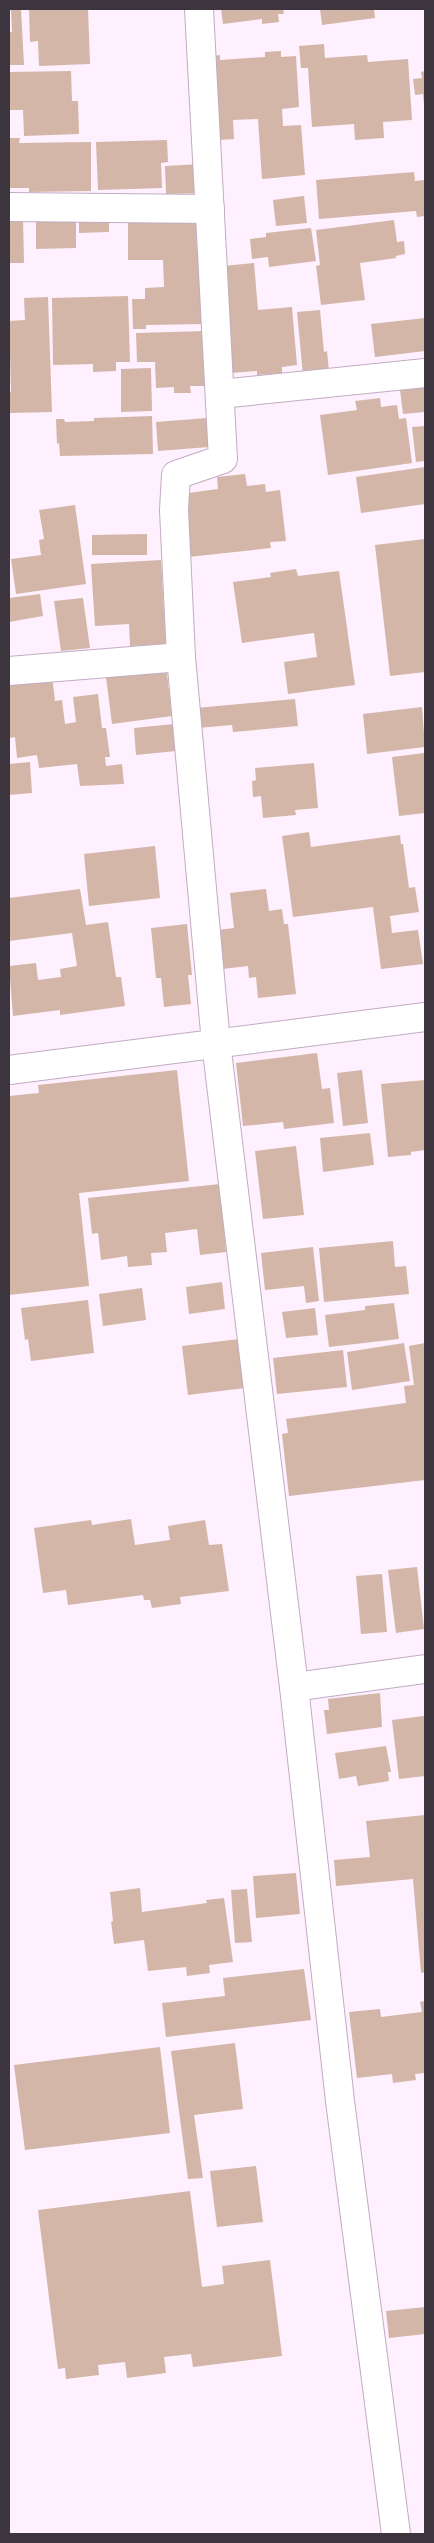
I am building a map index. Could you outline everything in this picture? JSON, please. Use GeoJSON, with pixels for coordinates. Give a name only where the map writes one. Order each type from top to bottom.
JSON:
{"type":"FeatureCollection","features":[{"type":"Feature","properties":{"kind":"street"},"geometry":{"type":"LineString","coordinates":[[199,9],[223,458],[176,475],[174,510],[181,657],[216,1043],[294,1687],[340,2101],[396,2534]]}},
{"type":"Feature","properties":{"kind":"street"},"geometry":{"type":"LineString","coordinates":[[9,207],[210,209]]}},
{"type":"Feature","properties":{"kind":"street"},"geometry":{"type":"LineString","coordinates":[[220,394],[425,373]]}},
{"type":"Feature","properties":{"kind":"street"},"geometry":{"type":"LineString","coordinates":[[9,672],[181,657]]}},
{"type":"Feature","properties":{"kind":"street"},"geometry":{"type":"LineString","coordinates":[[9,1070],[425,1017]]}},
{"type":"Feature","properties":{"kind":"street"},"geometry":{"type":"LineString","coordinates":[[294,1687],[425,1669]]}},
{"type":"Feature","properties":{"kind":"building"},"geometry":{"type":"Polygon","coordinates":[[[11,9],[21,9],[24,65],[9,65],[9,32],[12,32],[11,9]]]}},
{"type":"Feature","properties":{"kind":"building"},"geometry":{"type":"Polygon","coordinates":[[[29,9],[88,9],[90,64],[39,66],[38,41],[30,42],[29,9]]]}},
{"type":"Feature","properties":{"kind":"building"},"geometry":{"type":"Polygon","coordinates":[[[221,9],[283,9],[284,14],[278,14],[279,22],[262,24],[262,19],[223,24],[221,9]]]}},
{"type":"Feature","properties":{"kind":"building"},"geometry":{"type":"Polygon","coordinates":[[[320,9],[374,9],[375,18],[322,25],[320,9]]]}},
{"type":"Feature","properties":{"kind":"building"},"geometry":{"type":"Polygon","coordinates":[[[324,44],[325,58],[367,55],[368,62],[408,59],[412,120],[383,122],[384,138],[355,140],[354,124],[312,127],[308,68],[301,68],[299,46],[324,44]]]}},
{"type":"Feature","properties":{"kind":"building"},"geometry":{"type":"Polygon","coordinates":[[[281,51],[281,57],[296,56],[299,107],[282,109],[283,126],[301,125],[305,175],[262,179],[258,119],[233,120],[234,139],[219,140],[214,56],[220,55],[220,60],[265,57],[265,52],[281,51]]]}},
{"type":"Feature","properties":{"kind":"building"},"geometry":{"type":"Polygon","coordinates":[[[71,71],[72,101],[78,101],[79,134],[24,136],[23,110],[9,110],[9,72],[71,71]]]}},
{"type":"Feature","properties":{"kind":"building"},"geometry":{"type":"Polygon","coordinates":[[[425,71],[424,105],[423,94],[415,95],[413,79],[422,78],[421,72],[425,71]]]}},
{"type":"Feature","properties":{"kind":"building"},"geometry":{"type":"Polygon","coordinates":[[[9,138],[20,138],[19,143],[91,142],[91,191],[29,192],[29,188],[9,188],[9,138]]]}},
{"type":"Feature","properties":{"kind":"building"},"geometry":{"type":"Polygon","coordinates":[[[167,140],[168,162],[161,163],[162,188],[98,190],[96,142],[167,140]]]}},
{"type":"Feature","properties":{"kind":"building"},"geometry":{"type":"Polygon","coordinates":[[[201,164],[202,193],[166,194],[165,166],[201,164]]]}},
{"type":"Feature","properties":{"kind":"building"},"geometry":{"type":"Polygon","coordinates":[[[414,172],[415,181],[425,180],[425,216],[417,217],[416,211],[319,219],[316,180],[414,172]]]}},
{"type":"Feature","properties":{"kind":"building"},"geometry":{"type":"Polygon","coordinates":[[[304,196],[307,223],[276,226],[273,200],[304,196]]]}},
{"type":"Feature","properties":{"kind":"building"},"geometry":{"type":"Polygon","coordinates":[[[196,212],[197,252],[202,251],[204,324],[146,325],[146,329],[133,329],[132,299],[145,299],[145,288],[164,287],[163,260],[128,260],[128,214],[196,212]]]}},
{"type":"Feature","properties":{"kind":"building"},"geometry":{"type":"Polygon","coordinates":[[[109,214],[109,232],[79,233],[79,215],[109,214]]]}},
{"type":"Feature","properties":{"kind":"building"},"geometry":{"type":"Polygon","coordinates":[[[36,215],[76,215],[76,248],[36,249],[36,215]]]}},
{"type":"Feature","properties":{"kind":"building"},"geometry":{"type":"Polygon","coordinates":[[[9,220],[23,220],[24,263],[9,263],[9,220]]]}},
{"type":"Feature","properties":{"kind":"building"},"geometry":{"type":"Polygon","coordinates":[[[394,220],[397,242],[404,241],[405,254],[396,256],[396,258],[360,263],[365,300],[321,305],[316,266],[320,265],[316,230],[394,220]]]}},
{"type":"Feature","properties":{"kind":"building"},"geometry":{"type":"Polygon","coordinates":[[[311,228],[316,261],[269,267],[268,257],[252,259],[250,239],[266,237],[266,233],[311,228]]]}},
{"type":"Feature","properties":{"kind":"building"},"geometry":{"type":"Polygon","coordinates":[[[254,263],[258,310],[292,307],[297,365],[282,367],[282,373],[257,375],[257,371],[231,373],[223,266],[254,263]]]}},
{"type":"Feature","properties":{"kind":"building"},"geometry":{"type":"Polygon","coordinates":[[[128,296],[130,362],[116,362],[116,371],[93,372],[93,364],[53,365],[52,298],[128,296]]]}},
{"type":"Feature","properties":{"kind":"building"},"geometry":{"type":"Polygon","coordinates":[[[48,297],[52,412],[9,413],[9,392],[11,392],[9,321],[25,320],[24,298],[48,297]]]}},
{"type":"Feature","properties":{"kind":"building"},"geometry":{"type":"Polygon","coordinates":[[[320,310],[324,352],[327,351],[329,371],[303,375],[297,312],[320,310]]]}},
{"type":"Feature","properties":{"kind":"building"},"geometry":{"type":"Polygon","coordinates":[[[425,318],[425,351],[375,357],[371,324],[425,318]]]}},
{"type":"Feature","properties":{"kind":"building"},"geometry":{"type":"Polygon","coordinates":[[[205,331],[206,386],[190,386],[191,393],[174,393],[174,387],[156,388],[155,362],[137,362],[136,333],[205,331]]]}},
{"type":"Feature","properties":{"kind":"building"},"geometry":{"type":"Polygon","coordinates":[[[151,368],[152,411],[121,412],[121,369],[151,368]]]}},
{"type":"Feature","properties":{"kind":"building"},"geometry":{"type":"Polygon","coordinates":[[[425,387],[425,412],[403,414],[400,390],[425,387]]]}},
{"type":"Feature","properties":{"kind":"building"},"geometry":{"type":"Polygon","coordinates":[[[380,398],[381,407],[397,405],[399,419],[406,418],[412,463],[328,475],[320,415],[357,410],[355,401],[380,398]]]}},
{"type":"Feature","properties":{"kind":"building"},"geometry":{"type":"Polygon","coordinates":[[[152,416],[153,454],[60,456],[59,443],[57,444],[56,419],[64,419],[65,422],[94,421],[94,418],[152,416]]]}},
{"type":"Feature","properties":{"kind":"building"},"geometry":{"type":"Polygon","coordinates":[[[207,418],[209,447],[158,451],[156,422],[207,418]]]}},
{"type":"Feature","properties":{"kind":"building"},"geometry":{"type":"Polygon","coordinates":[[[425,426],[425,461],[416,462],[412,427],[425,426]]]}},
{"type":"Feature","properties":{"kind":"building"},"geometry":{"type":"Polygon","coordinates":[[[425,467],[425,504],[361,513],[356,477],[425,467]]]}},
{"type":"Feature","properties":{"kind":"building"},"geometry":{"type":"Polygon","coordinates":[[[245,474],[247,486],[265,484],[266,492],[280,490],[286,541],[270,542],[271,548],[188,557],[181,494],[218,489],[217,477],[245,474]]]}},
{"type":"Feature","properties":{"kind":"building"},"geometry":{"type":"Polygon","coordinates":[[[75,505],[86,584],[16,594],[11,559],[41,555],[39,540],[44,539],[39,510],[75,505]]]}},
{"type":"Feature","properties":{"kind":"building"},"geometry":{"type":"Polygon","coordinates":[[[147,534],[147,555],[92,555],[92,535],[147,534]]]}},
{"type":"Feature","properties":{"kind":"building"},"geometry":{"type":"Polygon","coordinates":[[[425,539],[425,672],[390,676],[375,545],[425,539]]]}},
{"type":"Feature","properties":{"kind":"building"},"geometry":{"type":"Polygon","coordinates":[[[161,560],[166,644],[130,646],[129,624],[95,626],[91,564],[161,560]]]}},
{"type":"Feature","properties":{"kind":"building"},"geometry":{"type":"Polygon","coordinates":[[[296,569],[298,576],[339,571],[355,685],[288,694],[284,662],[317,657],[314,633],[242,643],[233,582],[271,577],[270,573],[296,569]]]}},
{"type":"Feature","properties":{"kind":"building"},"geometry":{"type":"Polygon","coordinates":[[[40,594],[43,616],[9,622],[9,598],[40,594]]]}},
{"type":"Feature","properties":{"kind":"building"},"geometry":{"type":"Polygon","coordinates":[[[83,598],[90,648],[61,651],[54,601],[83,598]]]}},
{"type":"Feature","properties":{"kind":"building"},"geometry":{"type":"Polygon","coordinates":[[[166,666],[172,716],[112,724],[105,669],[166,666]]]}},
{"type":"Feature","properties":{"kind":"building"},"geometry":{"type":"Polygon","coordinates":[[[52,675],[55,701],[62,700],[65,724],[76,722],[73,697],[98,694],[102,728],[106,728],[110,757],[105,757],[106,766],[122,764],[124,784],[80,786],[77,764],[39,768],[37,755],[17,758],[15,737],[9,738],[9,680],[52,675]]]}},
{"type":"Feature","properties":{"kind":"building"},"geometry":{"type":"Polygon","coordinates":[[[295,699],[298,726],[233,732],[232,725],[198,728],[196,708],[295,699]]]}},
{"type":"Feature","properties":{"kind":"building"},"geometry":{"type":"Polygon","coordinates":[[[422,707],[425,747],[367,754],[363,714],[422,707]]]}},
{"type":"Feature","properties":{"kind":"building"},"geometry":{"type":"Polygon","coordinates":[[[174,724],[176,751],[136,755],[134,728],[174,724]]]}},
{"type":"Feature","properties":{"kind":"building"},"geometry":{"type":"Polygon","coordinates":[[[424,753],[425,813],[399,816],[392,757],[424,753]]]}},
{"type":"Feature","properties":{"kind":"building"},"geometry":{"type":"Polygon","coordinates":[[[30,762],[32,793],[9,795],[9,764],[30,762]]]}},
{"type":"Feature","properties":{"kind":"building"},"geometry":{"type":"Polygon","coordinates":[[[314,763],[318,808],[295,810],[296,815],[263,818],[261,796],[253,797],[252,781],[256,780],[255,768],[314,763]]]}},
{"type":"Feature","properties":{"kind":"building"},"geometry":{"type":"Polygon","coordinates":[[[309,832],[311,847],[400,835],[409,888],[415,887],[419,912],[390,916],[392,933],[418,930],[423,964],[381,969],[373,907],[293,917],[282,836],[309,832]]]}},
{"type":"Feature","properties":{"kind":"building"},"geometry":{"type":"Polygon","coordinates":[[[155,846],[160,898],[89,906],[84,854],[155,846]]]}},
{"type":"Feature","properties":{"kind":"building"},"geometry":{"type":"Polygon","coordinates":[[[80,889],[86,925],[108,922],[116,977],[121,977],[125,1006],[60,1015],[60,1010],[13,1016],[9,966],[36,963],[38,980],[61,977],[60,969],[77,966],[72,933],[9,941],[9,898],[80,889]]]}},
{"type":"Feature","properties":{"kind":"building"},"geometry":{"type":"Polygon","coordinates":[[[266,889],[269,911],[282,909],[284,924],[288,924],[296,994],[258,998],[256,977],[249,978],[248,966],[222,969],[217,930],[234,928],[230,893],[266,889]]]}},
{"type":"Feature","properties":{"kind":"building"},"geometry":{"type":"Polygon","coordinates":[[[187,924],[192,975],[188,975],[191,1004],[164,1007],[161,978],[156,978],[151,928],[187,924]]]}},
{"type":"Feature","properties":{"kind":"building"},"geometry":{"type":"Polygon","coordinates":[[[317,1053],[322,1089],[330,1088],[334,1123],[284,1129],[283,1122],[243,1126],[236,1063],[317,1053]]]}},
{"type":"Feature","properties":{"kind":"building"},"geometry":{"type":"Polygon","coordinates":[[[177,1070],[189,1181],[79,1193],[89,1286],[9,1295],[9,1096],[39,1093],[38,1085],[177,1070]]]}},
{"type":"Feature","properties":{"kind":"building"},"geometry":{"type":"Polygon","coordinates":[[[362,1070],[368,1123],[343,1126],[337,1073],[362,1070]]]}},
{"type":"Feature","properties":{"kind":"building"},"geometry":{"type":"Polygon","coordinates":[[[425,1080],[425,1150],[411,1152],[411,1155],[388,1157],[381,1084],[425,1080]]]}},
{"type":"Feature","properties":{"kind":"building"},"geometry":{"type":"Polygon","coordinates":[[[370,1133],[374,1165],[323,1172],[320,1138],[370,1133]]]}},
{"type":"Feature","properties":{"kind":"building"},"geometry":{"type":"Polygon","coordinates":[[[296,1146],[304,1215],[263,1219],[255,1151],[296,1146]]]}},
{"type":"Feature","properties":{"kind":"building"},"geometry":{"type":"Polygon","coordinates":[[[220,1184],[226,1252],[200,1255],[197,1229],[165,1233],[167,1252],[151,1253],[152,1265],[128,1267],[127,1256],[101,1260],[98,1233],[92,1234],[88,1198],[220,1184]]]}},
{"type":"Feature","properties":{"kind":"building"},"geometry":{"type":"Polygon","coordinates":[[[393,1241],[395,1267],[406,1266],[409,1294],[324,1302],[319,1248],[393,1241]]]}},
{"type":"Feature","properties":{"kind":"building"},"geometry":{"type":"Polygon","coordinates":[[[313,1247],[319,1301],[306,1303],[304,1286],[265,1290],[261,1253],[313,1247]]]}},
{"type":"Feature","properties":{"kind":"building"},"geometry":{"type":"Polygon","coordinates":[[[222,1282],[225,1309],[189,1314],[186,1287],[222,1282]]]}},
{"type":"Feature","properties":{"kind":"building"},"geometry":{"type":"Polygon","coordinates":[[[142,1288],[146,1320],[103,1326],[99,1294],[142,1288]]]}},
{"type":"Feature","properties":{"kind":"building"},"geometry":{"type":"Polygon","coordinates":[[[88,1300],[94,1353],[31,1361],[28,1339],[25,1340],[21,1308],[88,1300]]]}},
{"type":"Feature","properties":{"kind":"building"},"geometry":{"type":"Polygon","coordinates":[[[394,1303],[399,1339],[329,1347],[325,1315],[365,1310],[365,1306],[394,1303]]]}},
{"type":"Feature","properties":{"kind":"building"},"geometry":{"type":"Polygon","coordinates":[[[315,1308],[318,1335],[286,1338],[282,1312],[315,1308]]]}},
{"type":"Feature","properties":{"kind":"building"},"geometry":{"type":"Polygon","coordinates":[[[239,1339],[245,1388],[188,1395],[182,1346],[239,1339]]]}},
{"type":"Feature","properties":{"kind":"building"},"geometry":{"type":"Polygon","coordinates":[[[404,1343],[410,1381],[352,1390],[347,1352],[404,1343]]]}},
{"type":"Feature","properties":{"kind":"building"},"geometry":{"type":"Polygon","coordinates":[[[425,1343],[425,1480],[289,1496],[282,1434],[288,1433],[286,1419],[406,1403],[404,1386],[414,1385],[409,1346],[425,1343]]]}},
{"type":"Feature","properties":{"kind":"building"},"geometry":{"type":"Polygon","coordinates":[[[343,1350],[347,1387],[277,1394],[273,1358],[343,1350]]]}},
{"type":"Feature","properties":{"kind":"building"},"geometry":{"type":"Polygon","coordinates":[[[131,1519],[135,1545],[170,1540],[168,1526],[205,1520],[209,1545],[222,1544],[229,1591],[180,1597],[181,1604],[152,1608],[150,1600],[144,1600],[143,1595],[68,1605],[66,1590],[43,1593],[34,1528],[91,1520],[92,1525],[131,1519]]]}},
{"type":"Feature","properties":{"kind":"building"},"geometry":{"type":"Polygon","coordinates":[[[417,1567],[424,1629],[396,1633],[388,1570],[417,1567]]]}},
{"type":"Feature","properties":{"kind":"building"},"geometry":{"type":"Polygon","coordinates":[[[382,1574],[387,1632],[361,1634],[356,1576],[382,1574]]]}},
{"type":"Feature","properties":{"kind":"building"},"geometry":{"type":"Polygon","coordinates":[[[380,1693],[382,1727],[327,1734],[324,1710],[329,1710],[328,1699],[380,1693]]]}},
{"type":"Feature","properties":{"kind":"building"},"geometry":{"type":"Polygon","coordinates":[[[424,1716],[425,1776],[399,1779],[392,1720],[424,1716]]]}},
{"type":"Feature","properties":{"kind":"building"},"geometry":{"type":"Polygon","coordinates":[[[386,1746],[391,1772],[388,1772],[389,1781],[358,1786],[356,1776],[339,1779],[335,1753],[386,1746]]]}},
{"type":"Feature","properties":{"kind":"building"},"geometry":{"type":"Polygon","coordinates":[[[425,1815],[425,1972],[421,1973],[413,1879],[336,1886],[334,1860],[370,1857],[366,1821],[425,1815]]]}},
{"type":"Feature","properties":{"kind":"building"},"geometry":{"type":"Polygon","coordinates":[[[296,1873],[300,1914],[256,1918],[253,1876],[296,1873]]]}},
{"type":"Feature","properties":{"kind":"building"},"geometry":{"type":"Polygon","coordinates":[[[140,1888],[142,1912],[207,1903],[206,1900],[224,1898],[233,1962],[209,1965],[210,1973],[187,1976],[186,1967],[148,1971],[144,1940],[114,1944],[110,1892],[140,1888]]]}},
{"type":"Feature","properties":{"kind":"building"},"geometry":{"type":"Polygon","coordinates":[[[247,1889],[252,1942],[235,1943],[231,1890],[247,1889]]]}},
{"type":"Feature","properties":{"kind":"building"},"geometry":{"type":"Polygon","coordinates":[[[304,1969],[311,2020],[166,2037],[162,2003],[225,1996],[223,1978],[304,1969]]]}},
{"type":"Feature","properties":{"kind":"building"},"geometry":{"type":"Polygon","coordinates":[[[425,2001],[425,2073],[415,2074],[416,2080],[393,2083],[392,2074],[357,2078],[349,2012],[380,2009],[381,2017],[422,2012],[420,2002],[425,2001]]]}},
{"type":"Feature","properties":{"kind":"building"},"geometry":{"type":"Polygon","coordinates":[[[235,2043],[243,2109],[194,2115],[203,2178],[188,2179],[171,2051],[235,2043]]]}},
{"type":"Feature","properties":{"kind":"building"},"geometry":{"type":"Polygon","coordinates":[[[160,2047],[170,2133],[25,2150],[14,2065],[160,2047]]]}},
{"type":"Feature","properties":{"kind":"building"},"geometry":{"type":"Polygon","coordinates":[[[256,2166],[263,2222],[217,2227],[210,2171],[256,2166]]]}},
{"type":"Feature","properties":{"kind":"building"},"geometry":{"type":"Polygon","coordinates":[[[190,2191],[202,2287],[224,2284],[222,2266],[270,2260],[282,2356],[193,2367],[191,2354],[164,2357],[166,2373],[127,2378],[125,2362],[98,2365],[99,2375],[66,2379],[65,2368],[58,2369],[38,2210],[190,2191]]]}},
{"type":"Feature","properties":{"kind":"building"},"geometry":{"type":"Polygon","coordinates":[[[425,2307],[425,2334],[389,2338],[386,2311],[425,2307]]]}}]}
